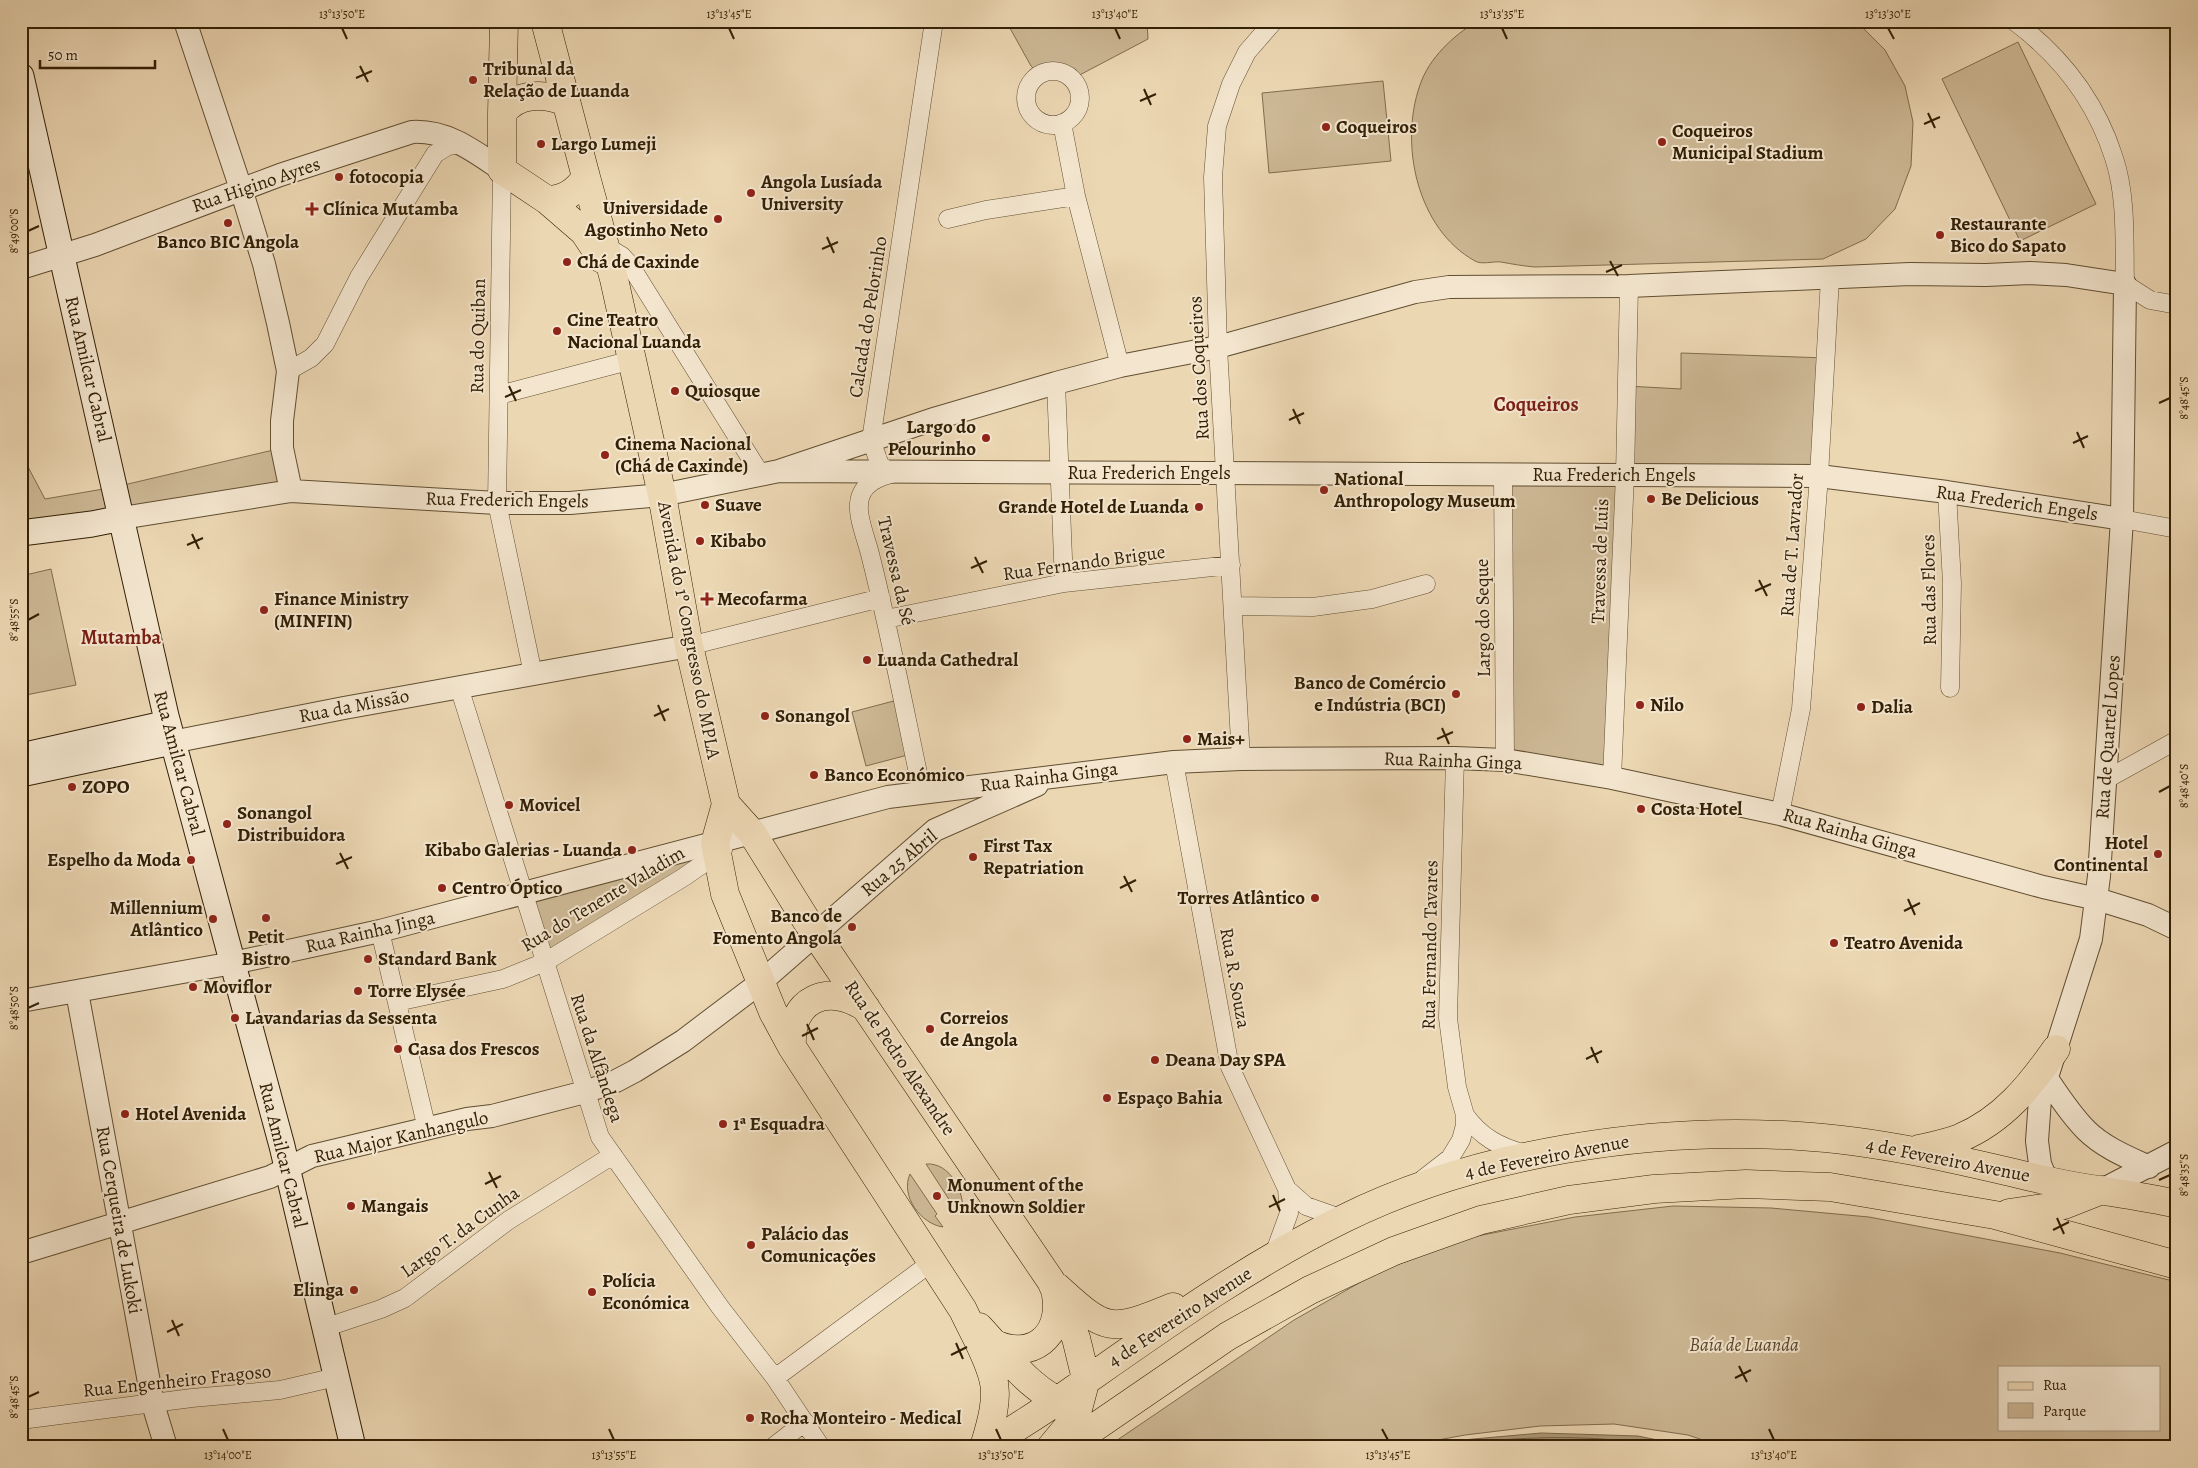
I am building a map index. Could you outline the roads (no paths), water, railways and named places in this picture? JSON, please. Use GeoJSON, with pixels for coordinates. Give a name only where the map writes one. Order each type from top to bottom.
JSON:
{"type":"FeatureCollection","features":[{"type":"Feature","properties":{"kind":"main road"},"geometry":{"type":"LineString","coordinates":[[504,21],[502,114],[495,166],[547,200],[568,195],[580,186],[586,177],[547,23]]}},
{"type":"Feature","properties":{"kind":"main road","name":"Rua Amilcar Cabral"},"geometry":{"type":"LineString","coordinates":[[21,76],[170,733],[287,1169],[353,1447]]}},
{"type":"Feature","properties":{"kind":"main road"},"geometry":{"type":"LineString","coordinates":[[502,114],[515,102],[526,97],[550,96],[566,102]]}},
{"type":"Feature","properties":{"kind":"main road","name":"Avenida do 1º Congresso do MPLA"},"geometry":{"type":"LineString","coordinates":[[586,177],[614,280],[662,495],[689,646],[726,804],[729,843]]}},
{"type":"Feature","properties":{"kind":"main road","name":"Avenida do 1º Congresso do MPLA"},"geometry":{"type":"LineString","coordinates":[[547,200],[584,232],[614,280]]}},
{"type":"Feature","properties":{"kind":"main road"},"geometry":{"type":"LineString","coordinates":[[21,533],[92,524],[122,518]]}},
{"type":"Feature","properties":{"kind":"main road","name":"Rua da Missão"},"geometry":{"type":"LineString","coordinates":[[21,756],[170,733]]}},
{"type":"Feature","properties":{"kind":"main road","name":"Rua da Missão"},"geometry":{"type":"LineString","coordinates":[[21,774],[170,733]]}},
{"type":"Feature","properties":{"kind":"main road"},"geometry":{"type":"LineString","coordinates":[[729,843],[725,894],[773,1012],[792,1046],[963,1310],[994,1379],[993,1413],[986,1447]]}},
{"type":"Feature","properties":{"kind":"main road","name":"Rua de Pedro Alexandre"},"geometry":{"type":"LineString","coordinates":[[729,843],[816,934],[1053,1288]]}},
{"type":"Feature","properties":{"kind":"main road"},"geometry":{"type":"LineString","coordinates":[[792,1046],[791,1032],[795,1018],[815,999],[829,995],[843,996],[866,1008]]}},
{"type":"Feature","properties":{"kind":"main road"},"geometry":{"type":"LineString","coordinates":[[1912,1151],[1959,1138],[2001,1115],[2020,1096],[2056,1049]]}},
{"type":"Feature","properties":{"kind":"main road","name":"4 de Fevereiro Avenue"},"geometry":{"type":"LineString","coordinates":[[986,1447],[1067,1406],[1086,1379],[1233,1280],[1343,1219],[1403,1193],[1467,1171],[1534,1156],[1620,1142],[1730,1135],[1797,1136],[1858,1142],[1912,1151],[2047,1181],[2177,1204]]}},
{"type":"Feature","properties":{"kind":"main road"},"geometry":{"type":"LineString","coordinates":[[2047,1181],[2064,1205],[2088,1232],[2120,1250]]}},
{"type":"Feature","properties":{"kind":"main road"},"geometry":{"type":"LineString","coordinates":[[1066,1447],[1228,1336],[1310,1290],[1394,1251],[1481,1220],[1569,1200],[1654,1189],[1746,1184],[1830,1187],[1995,1215],[2177,1265]]}},
{"type":"Feature","properties":{"kind":"main road"},"geometry":{"type":"LineString","coordinates":[[1995,1215],[2064,1205],[2102,1190]]}},
{"type":"Feature","properties":{"kind":"main road"},"geometry":{"type":"LineString","coordinates":[[1053,1288],[1089,1316],[1104,1323],[1121,1325],[1140,1321],[1233,1280]]}},
{"type":"Feature","properties":{"kind":"main road"},"geometry":{"type":"LineString","coordinates":[[993,1342],[1004,1348],[1017,1350],[1030,1348],[1041,1342],[1050,1333],[1056,1321],[1058,1308],[1053,1288]]}},
{"type":"Feature","properties":{"kind":"main road"},"geometry":{"type":"LineString","coordinates":[[1053,1288],[1076,1338],[1086,1379]]}},
{"type":"Feature","properties":{"kind":"main road"},"geometry":{"type":"LineString","coordinates":[[963,1310],[1034,1386],[1067,1406],[1099,1406],[1122,1398],[1179,1369]]}},
{"type":"Feature","properties":{"kind":"main road"},"geometry":{"type":"LineString","coordinates":[[1051,1447],[1066,1429],[1067,1406]]}},
{"type":"Feature","properties":{"kind":"street"},"geometry":{"type":"LineString","coordinates":[[185,21],[264,264],[288,371],[282,421],[282,448],[291,491]]}},
{"type":"Feature","properties":{"kind":"street","name":"Calcada do Pelorinho"},"geometry":{"type":"LineString","coordinates":[[871,440],[934,21]]}},
{"type":"Feature","properties":{"kind":"street","name":"Rua dos Coqueiros"},"geometry":{"type":"LineString","coordinates":[[1241,759],[1234,606],[1218,347],[1213,178],[1217,126],[1232,84],[1247,52],[1274,21]]}},
{"type":"Feature","properties":{"kind":"street"},"geometry":{"type":"LineString","coordinates":[[2014,21],[2055,56],[2073,77],[2102,128],[2115,159],[2121,192],[2125,284]]}},
{"type":"Feature","properties":{"kind":"street"},"geometry":{"type":"LineString","coordinates":[[1062,123],[1076,196],[1120,366]]}},
{"type":"Feature","properties":{"kind":"street","name":"Rua Higino Ayres"},"geometry":{"type":"LineString","coordinates":[[21,268],[62,256],[241,189],[412,132],[424,131],[443,136],[462,144],[495,166]]}},
{"type":"Feature","properties":{"kind":"street"},"geometry":{"type":"LineString","coordinates":[[288,371],[311,358],[325,344],[359,277],[435,154],[448,146],[462,144]]}},
{"type":"Feature","properties":{"kind":"street","name":"Rua do Quiban"},"geometry":{"type":"LineString","coordinates":[[495,166],[498,395],[497,503],[532,674]]}},
{"type":"Feature","properties":{"kind":"street"},"geometry":{"type":"LineString","coordinates":[[948,219],[986,210],[1076,196]]}},
{"type":"Feature","properties":{"kind":"street"},"geometry":{"type":"LineString","coordinates":[[604,246],[622,256],[630,265],[770,473],[937,418],[1056,383],[1120,366],[1218,347],[1415,292],[1450,287],[1629,286],[1910,274],[1986,275],[2030,273],[2066,275],[2125,284],[2150,300],[2177,305]]}},
{"type":"Feature","properties":{"kind":"street","name":"Rua de T. Lavrador"},"geometry":{"type":"LineString","coordinates":[[1780,814],[1801,709],[1819,476],[1830,278]]}},
{"type":"Feature","properties":{"kind":"street","name":"Rua de Quartel Lopes"},"geometry":{"type":"LineString","coordinates":[[2047,1181],[2040,1164],[2037,1141],[2040,1099],[2091,939],[2097,899],[2122,518],[2125,284]]}},
{"type":"Feature","properties":{"kind":"street","name":"Travessa de Luis"},"geometry":{"type":"LineString","coordinates":[[1612,778],[1625,475],[1629,286]]}},
{"type":"Feature","properties":{"kind":"street"},"geometry":{"type":"LineString","coordinates":[[498,395],[632,360]]}},
{"type":"Feature","properties":{"kind":"street"},"geometry":{"type":"LineString","coordinates":[[1056,383],[1064,583]]}},
{"type":"Feature","properties":{"kind":"street"},"geometry":{"type":"LineString","coordinates":[[871,440],[880,465],[894,471]]}},
{"type":"Feature","properties":{"kind":"street","name":"Rua Frederich Engels"},"geometry":{"type":"LineString","coordinates":[[122,518],[291,491],[497,503],[570,503],[662,495],[770,473],[894,471],[1059,473],[1226,472],[1819,476],[1947,492],[2122,518],[2177,529]]}},
{"type":"Feature","properties":{"kind":"street","name":"Travessa da Sé"},"geometry":{"type":"LineString","coordinates":[[894,471],[870,482],[861,495],[860,515],[886,619],[922,792]]}},
{"type":"Feature","properties":{"kind":"street","name":"Largo do Seque"},"geometry":{"type":"LineString","coordinates":[[1503,474],[1505,760]]}},
{"type":"Feature","properties":{"kind":"street","name":"Rua das Flores"},"geometry":{"type":"LineString","coordinates":[[1947,492],[1952,583],[1950,688]]}},
{"type":"Feature","properties":{"kind":"street","name":"Rua Fernando Brigue"},"geometry":{"type":"LineString","coordinates":[[886,619],[1064,583],[1231,565]]}},
{"type":"Feature","properties":{"kind":"street"},"geometry":{"type":"LineString","coordinates":[[1234,606],[1313,607],[1372,598],[1426,584]]}},
{"type":"Feature","properties":{"kind":"street"},"geometry":{"type":"LineString","coordinates":[[689,646],[881,598]]}},
{"type":"Feature","properties":{"kind":"street","name":"Rua da Missão"},"geometry":{"type":"LineString","coordinates":[[170,733],[459,687],[689,646]]}},
{"type":"Feature","properties":{"kind":"street","name":"Rua da Alfândega"},"geometry":{"type":"LineString","coordinates":[[459,687],[600,1137],[720,1307],[775,1378],[820,1447]]}},
{"type":"Feature","properties":{"kind":"street"},"geometry":{"type":"LineString","coordinates":[[2106,779],[2177,740]]}},
{"type":"Feature","properties":{"kind":"street","name":"Rua Rainha Ginga"},"geometry":{"type":"LineString","coordinates":[[729,843],[882,798],[1174,762],[1241,759],[1455,758],[1505,760],[1612,778],[1780,814],[2043,888],[2097,899],[2136,912],[2177,929]]}},
{"type":"Feature","properties":{"kind":"street","name":"Rua Fernando Tavares"},"geometry":{"type":"LineString","coordinates":[[1403,1193],[1450,1158],[1462,1140],[1465,1115],[1457,1087],[1448,1018],[1455,758]]}},
{"type":"Feature","properties":{"kind":"street","name":"Rua R. Souza"},"geometry":{"type":"LineString","coordinates":[[1174,762],[1230,1067],[1287,1190]]}},
{"type":"Feature","properties":{"kind":"street","name":"Rua 25 Abril"},"geometry":{"type":"LineString","coordinates":[[760,982],[935,830],[1058,776]]}},
{"type":"Feature","properties":{"kind":"street"},"geometry":{"type":"LineString","coordinates":[[922,792],[932,798],[937,809],[938,820],[935,830]]}},
{"type":"Feature","properties":{"kind":"street","name":"Rua Rainha Jinga"},"geometry":{"type":"LineString","coordinates":[[21,1001],[233,963],[380,931],[729,843]]}},
{"type":"Feature","properties":{"kind":"street","name":"Rua do Tenente Valadim"},"geometry":{"type":"LineString","coordinates":[[397,1002],[504,979],[545,962],[729,843]]}},
{"type":"Feature","properties":{"kind":"street"},"geometry":{"type":"LineString","coordinates":[[2091,939],[2112,921],[2136,912]]}},
{"type":"Feature","properties":{"kind":"street"},"geometry":{"type":"LineString","coordinates":[[380,931],[427,1129]]}},
{"type":"Feature","properties":{"kind":"street","name":"Rua Major Kanhangulo"},"geometry":{"type":"LineString","coordinates":[[21,1253],[270,1177],[312,1156],[492,1116],[585,1092],[616,1081],[683,1041],[760,982]]}},
{"type":"Feature","properties":{"kind":"street","name":"Rua Cerqueira de Lukoki"},"geometry":{"type":"LineString","coordinates":[[77,992],[153,1404],[166,1447]]}},
{"type":"Feature","properties":{"kind":"street"},"geometry":{"type":"LineString","coordinates":[[2046,1077],[2066,1108],[2086,1130],[2117,1152],[2149,1167]]}},
{"type":"Feature","properties":{"kind":"street"},"geometry":{"type":"LineString","coordinates":[[1465,1115],[1479,1132],[1498,1146],[1534,1156]]}},
{"type":"Feature","properties":{"kind":"street"},"geometry":{"type":"LineString","coordinates":[[2102,1190],[2177,1151]]}},
{"type":"Feature","properties":{"kind":"street","name":"Largo T. da Cunha"},"geometry":{"type":"LineString","coordinates":[[324,1328],[381,1309],[405,1298],[509,1220],[613,1155]]}},
{"type":"Feature","properties":{"kind":"street"},"geometry":{"type":"LineString","coordinates":[[1287,1190],[1306,1206],[1343,1219]]}},
{"type":"Feature","properties":{"kind":"street"},"geometry":{"type":"LineString","coordinates":[[1273,1257],[1289,1213],[1287,1190]]}},
{"type":"Feature","properties":{"kind":"street"},"geometry":{"type":"LineString","coordinates":[[775,1378],[932,1262]]}},
{"type":"Feature","properties":{"kind":"street","name":"Rua Engenheiro Fragoso"},"geometry":{"type":"LineString","coordinates":[[21,1420],[192,1398],[280,1390],[336,1377]]}},
{"type":"Feature","properties":{"kind":"street"},"geometry":{"type":"LineString","coordinates":[[773,1447],[805,1422]]}},
{"type":"Feature","properties":{"kind":"water"},"geometry":{"type":"Polygon","coordinates":[[[1541,1433],[1638,1436],[1691,1447],[1418,1447],[1451,1441],[1541,1433]]]}},
{"type":"Feature","properties":{"kind":"place","name":"Tribunal da Relação de Luanda"},"geometry":{"type":"Point","coordinates":[473,80]}},
{"type":"Feature","properties":{"kind":"place","name":"Coqueiros"},"geometry":{"type":"Point","coordinates":[1326,127]}},
{"type":"Feature","properties":{"kind":"place","name":"Coqueiros Municipal Stadium"},"geometry":{"type":"Point","coordinates":[1662,142]}},
{"type":"Feature","properties":{"kind":"place","name":"Largo Lumeji"},"geometry":{"type":"Point","coordinates":[541,144]}},
{"type":"Feature","properties":{"kind":"place","name":"fotocopia"},"geometry":{"type":"Point","coordinates":[339,177]}},
{"type":"Feature","properties":{"kind":"place","name":"Angola Lusíada University"},"geometry":{"type":"Point","coordinates":[751,193]}},
{"type":"Feature","properties":{"kind":"place","name":"Clínica Mutamba"},"geometry":{"type":"Point","coordinates":[312,209]}},
{"type":"Feature","properties":{"kind":"place","name":"Universidade Agostinho Neto"},"geometry":{"type":"Point","coordinates":[718,219]}},
{"type":"Feature","properties":{"kind":"place","name":"Banco BIC Angola"},"geometry":{"type":"Point","coordinates":[228,223]}},
{"type":"Feature","properties":{"kind":"place","name":"Restaurante Bico do Sapato"},"geometry":{"type":"Point","coordinates":[1940,235]}},
{"type":"Feature","properties":{"kind":"place","name":"Chá de Caxinde"},"geometry":{"type":"Point","coordinates":[567,262]}},
{"type":"Feature","properties":{"kind":"place","name":"Cine Teatro Nacional Luanda"},"geometry":{"type":"Point","coordinates":[557,331]}},
{"type":"Feature","properties":{"kind":"place","name":"Quiosque"},"geometry":{"type":"Point","coordinates":[675,391]}},
{"type":"Feature","properties":{"kind":"place","name":"Largo do Pelourinho"},"geometry":{"type":"Point","coordinates":[986,438]}},
{"type":"Feature","properties":{"kind":"place","name":"Cinema Nacional (Chá de Caxinde)"},"geometry":{"type":"Point","coordinates":[605,455]}},
{"type":"Feature","properties":{"kind":"place","name":"National Anthropology Museum"},"geometry":{"type":"Point","coordinates":[1324,490]}},
{"type":"Feature","properties":{"kind":"place","name":"Be Delicious"},"geometry":{"type":"Point","coordinates":[1651,499]}},
{"type":"Feature","properties":{"kind":"place","name":"Suave"},"geometry":{"type":"Point","coordinates":[705,505]}},
{"type":"Feature","properties":{"kind":"place","name":"Grande Hotel de Luanda"},"geometry":{"type":"Point","coordinates":[1199,507]}},
{"type":"Feature","properties":{"kind":"place","name":"Kibabo"},"geometry":{"type":"Point","coordinates":[700,541]}},
{"type":"Feature","properties":{"kind":"place","name":"Mecofarma"},"geometry":{"type":"Point","coordinates":[707,599]}},
{"type":"Feature","properties":{"kind":"place","name":"Finance Ministry (MINFIN)"},"geometry":{"type":"Point","coordinates":[264,610]}},
{"type":"Feature","properties":{"kind":"place","name":"Luanda Cathedral"},"geometry":{"type":"Point","coordinates":[867,660]}},
{"type":"Feature","properties":{"kind":"place","name":"Banco de Comércio e Indústria (BCI)"},"geometry":{"type":"Point","coordinates":[1456,694]}},
{"type":"Feature","properties":{"kind":"place","name":"Nilo"},"geometry":{"type":"Point","coordinates":[1640,705]}},
{"type":"Feature","properties":{"kind":"place","name":"Dalia"},"geometry":{"type":"Point","coordinates":[1861,707]}},
{"type":"Feature","properties":{"kind":"place","name":"Sonangol"},"geometry":{"type":"Point","coordinates":[765,716]}},
{"type":"Feature","properties":{"kind":"place","name":"Mais+"},"geometry":{"type":"Point","coordinates":[1187,739]}},
{"type":"Feature","properties":{"kind":"place","name":"Banco Económico"},"geometry":{"type":"Point","coordinates":[814,775]}},
{"type":"Feature","properties":{"kind":"place","name":"ZOPO"},"geometry":{"type":"Point","coordinates":[72,787]}},
{"type":"Feature","properties":{"kind":"place","name":"Movicel"},"geometry":{"type":"Point","coordinates":[509,805]}},
{"type":"Feature","properties":{"kind":"place","name":"Costa Hotel"},"geometry":{"type":"Point","coordinates":[1641,809]}},
{"type":"Feature","properties":{"kind":"place","name":"Sonangol Distribuidora"},"geometry":{"type":"Point","coordinates":[227,824]}},
{"type":"Feature","properties":{"kind":"place","name":"Kibabo Galerias - Luanda"},"geometry":{"type":"Point","coordinates":[632,850]}},
{"type":"Feature","properties":{"kind":"place","name":"Hotel Continental"},"geometry":{"type":"Point","coordinates":[2158,854]}},
{"type":"Feature","properties":{"kind":"place","name":"First Tax Repatriation"},"geometry":{"type":"Point","coordinates":[973,857]}},
{"type":"Feature","properties":{"kind":"place","name":"Espelho da Moda"},"geometry":{"type":"Point","coordinates":[191,860]}},
{"type":"Feature","properties":{"kind":"place","name":"Centro Óptico"},"geometry":{"type":"Point","coordinates":[442,888]}},
{"type":"Feature","properties":{"kind":"place","name":"Torres Atlântico"},"geometry":{"type":"Point","coordinates":[1315,898]}},
{"type":"Feature","properties":{"kind":"place","name":"Petit Bistro"},"geometry":{"type":"Point","coordinates":[266,918]}},
{"type":"Feature","properties":{"kind":"place","name":"Millennium Atlântico"},"geometry":{"type":"Point","coordinates":[213,919]}},
{"type":"Feature","properties":{"kind":"place","name":"Banco de Fomento Angola"},"geometry":{"type":"Point","coordinates":[852,927]}},
{"type":"Feature","properties":{"kind":"place","name":"Teatro Avenida"},"geometry":{"type":"Point","coordinates":[1834,943]}},
{"type":"Feature","properties":{"kind":"place","name":"Standard Bank"},"geometry":{"type":"Point","coordinates":[368,959]}},
{"type":"Feature","properties":{"kind":"place","name":"Moviflor"},"geometry":{"type":"Point","coordinates":[193,987]}},
{"type":"Feature","properties":{"kind":"place","name":"Torre Elysée"},"geometry":{"type":"Point","coordinates":[358,991]}},
{"type":"Feature","properties":{"kind":"place","name":"Lavandarias da Sessenta"},"geometry":{"type":"Point","coordinates":[235,1018]}},
{"type":"Feature","properties":{"kind":"place","name":"Correios de Angola"},"geometry":{"type":"Point","coordinates":[930,1029]}},
{"type":"Feature","properties":{"kind":"place","name":"Casa dos Frescos"},"geometry":{"type":"Point","coordinates":[398,1049]}},
{"type":"Feature","properties":{"kind":"place","name":"Deana Day SPA"},"geometry":{"type":"Point","coordinates":[1155,1060]}},
{"type":"Feature","properties":{"kind":"place","name":"Espaço Bahia"},"geometry":{"type":"Point","coordinates":[1107,1098]}},
{"type":"Feature","properties":{"kind":"place","name":"Hotel Avenida"},"geometry":{"type":"Point","coordinates":[125,1114]}},
{"type":"Feature","properties":{"kind":"place","name":"1ª Esquadra"},"geometry":{"type":"Point","coordinates":[723,1124]}},
{"type":"Feature","properties":{"kind":"place","name":"Monument of the Unknown Soldier"},"geometry":{"type":"Point","coordinates":[937,1196]}},
{"type":"Feature","properties":{"kind":"place","name":"Mangais"},"geometry":{"type":"Point","coordinates":[351,1206]}},
{"type":"Feature","properties":{"kind":"place","name":"Palácio das Comunicações"},"geometry":{"type":"Point","coordinates":[751,1245]}},
{"type":"Feature","properties":{"kind":"place","name":"Elinga"},"geometry":{"type":"Point","coordinates":[354,1290]}},
{"type":"Feature","properties":{"kind":"place","name":"Polícia Económica"},"geometry":{"type":"Point","coordinates":[592,1292]}},
{"type":"Feature","properties":{"kind":"place","name":"Rocha Monteiro - Medical"},"geometry":{"type":"Point","coordinates":[750,1418]}},
{"type":"Feature","properties":{"kind":"district","name":"Coqueiros"},"geometry":{"type":"Point","coordinates":[1536,404]}},
{"type":"Feature","properties":{"kind":"district","name":"Mutamba"},"geometry":{"type":"Point","coordinates":[121,637]}},
{"type":"Feature","properties":{"kind":"park label","name":"Baía de Luanda"},"geometry":{"type":"Point","coordinates":[1744,1345]}}]}
